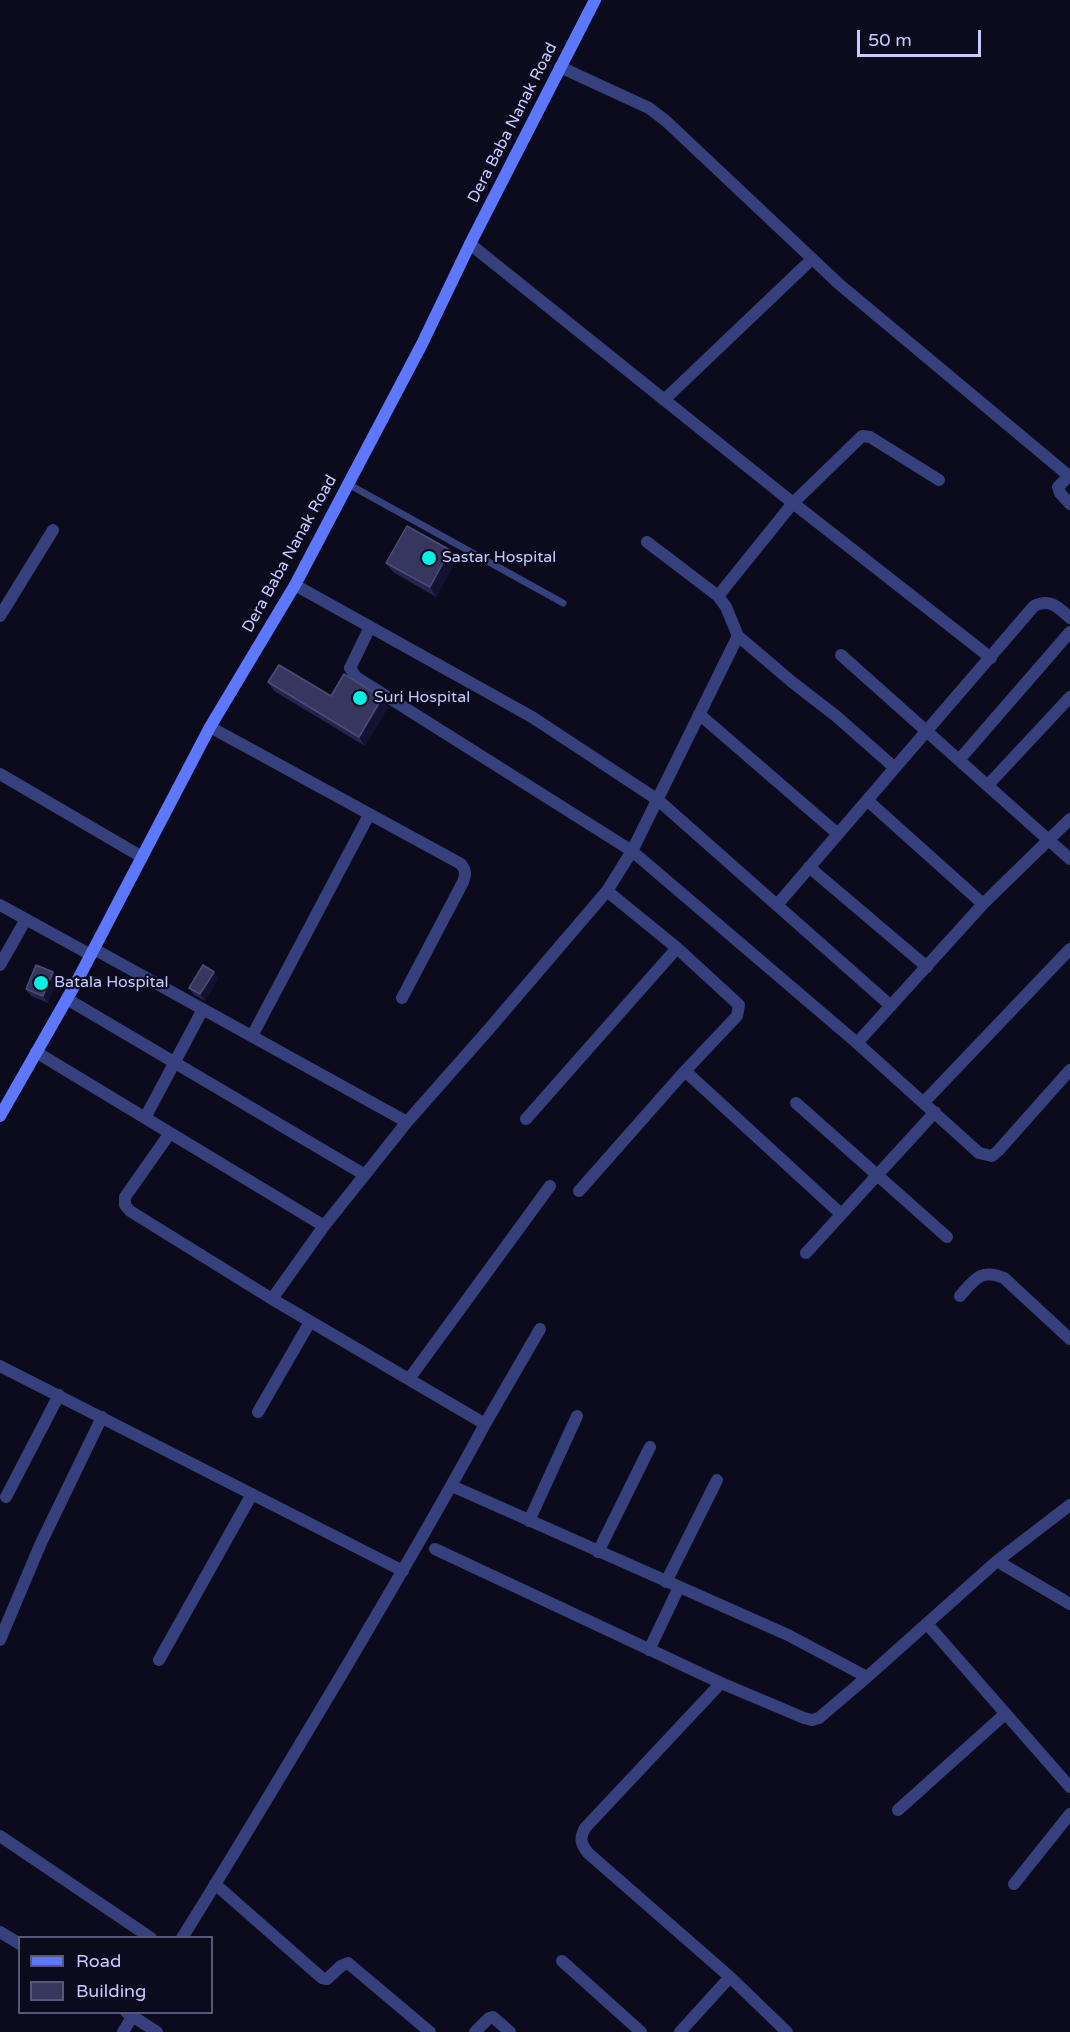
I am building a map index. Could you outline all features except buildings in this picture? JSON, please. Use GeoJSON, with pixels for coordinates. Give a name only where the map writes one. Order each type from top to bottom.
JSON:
{"type":"FeatureCollection","features":[{"type":"Feature","properties":{"kind":"main road","name":"Dera Baba Nanak Road"},"geometry":{"type":"LineString","coordinates":[[0,1116],[67,999],[210,728],[295,585],[422,344],[470,244],[595,0]]}},
{"type":"Feature","properties":{"kind":"street"},"geometry":{"type":"LineString","coordinates":[[561,67],[649,108],[666,121],[839,284],[1069,475],[1058,487],[1060,493],[1070,504]]}},
{"type":"Feature","properties":{"kind":"street"},"geometry":{"type":"LineString","coordinates":[[470,244],[793,503],[991,658]]}},
{"type":"Feature","properties":{"kind":"street"},"geometry":{"type":"LineString","coordinates":[[664,400],[812,259]]}},
{"type":"Feature","properties":{"kind":"street"},"geometry":{"type":"LineString","coordinates":[[718,596],[793,503],[862,436],[870,437],[939,480]]}},
{"type":"Feature","properties":{"kind":"street"},"geometry":{"type":"LineString","coordinates":[[0,615],[52,530]]}},
{"type":"Feature","properties":{"kind":"street"},"geometry":{"type":"LineString","coordinates":[[647,542],[718,596],[726,607],[738,636],[836,716],[895,768]]}},
{"type":"Feature","properties":{"kind":"street"},"geometry":{"type":"LineString","coordinates":[[295,585],[531,717],[658,800],[891,1006]]}},
{"type":"Feature","properties":{"kind":"street"},"geometry":{"type":"LineString","coordinates":[[777,905],[1034,606],[1051,602],[1070,618]]}},
{"type":"Feature","properties":{"kind":"street"},"geometry":{"type":"LineString","coordinates":[[370,627],[350,668],[356,677],[632,851],[857,1043],[979,1153],[992,1156],[1070,1070]]}},
{"type":"Feature","properties":{"kind":"street"},"geometry":{"type":"LineString","coordinates":[[959,760],[1070,632]]}},
{"type":"Feature","properties":{"kind":"street"},"geometry":{"type":"LineString","coordinates":[[272,1299],[324,1226],[407,1122],[607,891],[632,851],[738,636]]}},
{"type":"Feature","properties":{"kind":"street"},"geometry":{"type":"LineString","coordinates":[[841,655],[1070,859]]}},
{"type":"Feature","properties":{"kind":"street"},"geometry":{"type":"LineString","coordinates":[[988,785],[1070,697]]}},
{"type":"Feature","properties":{"kind":"street"},"geometry":{"type":"LineString","coordinates":[[699,714],[838,834]]}},
{"type":"Feature","properties":{"kind":"street"},"geometry":{"type":"LineString","coordinates":[[210,728],[461,864],[465,869],[466,875],[463,882],[402,998]]}},
{"type":"Feature","properties":{"kind":"street"},"geometry":{"type":"LineString","coordinates":[[0,774],[142,857]]}},
{"type":"Feature","properties":{"kind":"street"},"geometry":{"type":"LineString","coordinates":[[867,800],[983,904]]}},
{"type":"Feature","properties":{"kind":"street"},"geometry":{"type":"LineString","coordinates":[[252,1036],[369,815]]}},
{"type":"Feature","properties":{"kind":"street"},"geometry":{"type":"LineString","coordinates":[[857,1043],[983,904],[1070,819]]}},
{"type":"Feature","properties":{"kind":"street"},"geometry":{"type":"LineString","coordinates":[[809,867],[927,967]]}},
{"type":"Feature","properties":{"kind":"street"},"geometry":{"type":"LineString","coordinates":[[579,1191],[739,1011],[736,1002],[677,948],[607,891]]}},
{"type":"Feature","properties":{"kind":"street"},"geometry":{"type":"LineString","coordinates":[[0,905],[202,1009],[407,1122]]}},
{"type":"Feature","properties":{"kind":"street"},"geometry":{"type":"LineString","coordinates":[[0,965],[26,919]]}},
{"type":"Feature","properties":{"kind":"street"},"geometry":{"type":"LineString","coordinates":[[526,1119],[677,948]]}},
{"type":"Feature","properties":{"kind":"street"},"geometry":{"type":"LineString","coordinates":[[924,1102],[1070,949]]}},
{"type":"Feature","properties":{"kind":"street"},"geometry":{"type":"LineString","coordinates":[[67,999],[365,1175]]}},
{"type":"Feature","properties":{"kind":"street"},"geometry":{"type":"LineString","coordinates":[[145,1118],[202,1009]]}},
{"type":"Feature","properties":{"kind":"street"},"geometry":{"type":"LineString","coordinates":[[36,1052],[324,1226]]}},
{"type":"Feature","properties":{"kind":"street"},"geometry":{"type":"LineString","coordinates":[[686,1071],[841,1214]]}},
{"type":"Feature","properties":{"kind":"street"},"geometry":{"type":"LineString","coordinates":[[796,1103],[947,1237]]}},
{"type":"Feature","properties":{"kind":"street"},"geometry":{"type":"LineString","coordinates":[[806,1253],[935,1112]]}},
{"type":"Feature","properties":{"kind":"street"},"geometry":{"type":"LineString","coordinates":[[170,1133],[125,1197],[125,1205],[130,1211],[310,1322],[485,1424]]}},
{"type":"Feature","properties":{"kind":"street"},"geometry":{"type":"LineString","coordinates":[[409,1379],[550,1186]]}},
{"type":"Feature","properties":{"kind":"street"},"geometry":{"type":"LineString","coordinates":[[960,1296],[975,1280],[985,1274],[1004,1278],[1070,1339]]}},
{"type":"Feature","properties":{"kind":"street"},"geometry":{"type":"LineString","coordinates":[[258,1412],[310,1322]]}},
{"type":"Feature","properties":{"kind":"street"},"geometry":{"type":"LineString","coordinates":[[183,1936],[403,1571],[540,1329]]}},
{"type":"Feature","properties":{"kind":"street"},"geometry":{"type":"LineString","coordinates":[[0,1366],[403,1571]]}},
{"type":"Feature","properties":{"kind":"street"},"geometry":{"type":"LineString","coordinates":[[6,1497],[59,1395]]}},
{"type":"Feature","properties":{"kind":"street"},"geometry":{"type":"LineString","coordinates":[[529,1521],[577,1416]]}},
{"type":"Feature","properties":{"kind":"street"},"geometry":{"type":"LineString","coordinates":[[0,1640],[41,1543],[102,1417]]}},
{"type":"Feature","properties":{"kind":"street"},"geometry":{"type":"LineString","coordinates":[[598,1552],[650,1447]]}},
{"type":"Feature","properties":{"kind":"street"},"geometry":{"type":"LineString","coordinates":[[666,1582],[717,1480]]}},
{"type":"Feature","properties":{"kind":"street"},"geometry":{"type":"LineString","coordinates":[[452,1486],[788,1635],[867,1677]]}},
{"type":"Feature","properties":{"kind":"street"},"geometry":{"type":"LineString","coordinates":[[159,1660],[252,1494]]}},
{"type":"Feature","properties":{"kind":"street"},"geometry":{"type":"LineString","coordinates":[[435,1549],[721,1683],[812,1720],[827,1713],[997,1561],[1070,1505]]}},
{"type":"Feature","properties":{"kind":"street"},"geometry":{"type":"LineString","coordinates":[[997,1561],[1070,1604]]}},
{"type":"Feature","properties":{"kind":"street"},"geometry":{"type":"LineString","coordinates":[[649,1650],[679,1587]]}},
{"type":"Feature","properties":{"kind":"street"},"geometry":{"type":"LineString","coordinates":[[928,1625],[1070,1787]]}},
{"type":"Feature","properties":{"kind":"street"},"geometry":{"type":"LineString","coordinates":[[721,1683],[585,1828],[581,1836],[581,1844],[588,1853],[730,1977],[787,2032]]}},
{"type":"Feature","properties":{"kind":"street"},"geometry":{"type":"LineString","coordinates":[[898,1810],[1005,1713]]}},
{"type":"Feature","properties":{"kind":"street"},"geometry":{"type":"LineString","coordinates":[[1014,1884],[1070,1814]]}},
{"type":"Feature","properties":{"kind":"street"},"geometry":{"type":"LineString","coordinates":[[0,1836],[148,1936]]}},
{"type":"Feature","properties":{"kind":"street"},"geometry":{"type":"LineString","coordinates":[[215,1884],[322,1978],[327,1979],[341,1966],[348,1963],[430,2032]]}},
{"type":"Feature","properties":{"kind":"street"},"geometry":{"type":"LineString","coordinates":[[0,1932],[18,1943]]}},
{"type":"Feature","properties":{"kind":"street"},"geometry":{"type":"LineString","coordinates":[[562,1961],[641,2032]]}},
{"type":"Feature","properties":{"kind":"street"},"geometry":{"type":"LineString","coordinates":[[680,2032],[730,1977]]}},
{"type":"Feature","properties":{"kind":"street"},"geometry":{"type":"LineString","coordinates":[[123,2032],[132,2014],[157,2032]]}},
{"type":"Feature","properties":{"kind":"street"},"geometry":{"type":"LineString","coordinates":[[475,2032],[493,2017],[510,2032]]}},
{"type":"Feature","properties":{"kind":"lane"},"geometry":{"type":"LineString","coordinates":[[348,484],[562,603]]}},
{"type":"Feature","properties":{"kind":"place","name":"Sastar Hospital"},"geometry":{"type":"Point","coordinates":[429,558]}},
{"type":"Feature","properties":{"kind":"place","name":"Suri Hospital"},"geometry":{"type":"Point","coordinates":[360,698]}},
{"type":"Feature","properties":{"kind":"place","name":"Batala Hospital"},"geometry":{"type":"Point","coordinates":[41,983]}}]}
